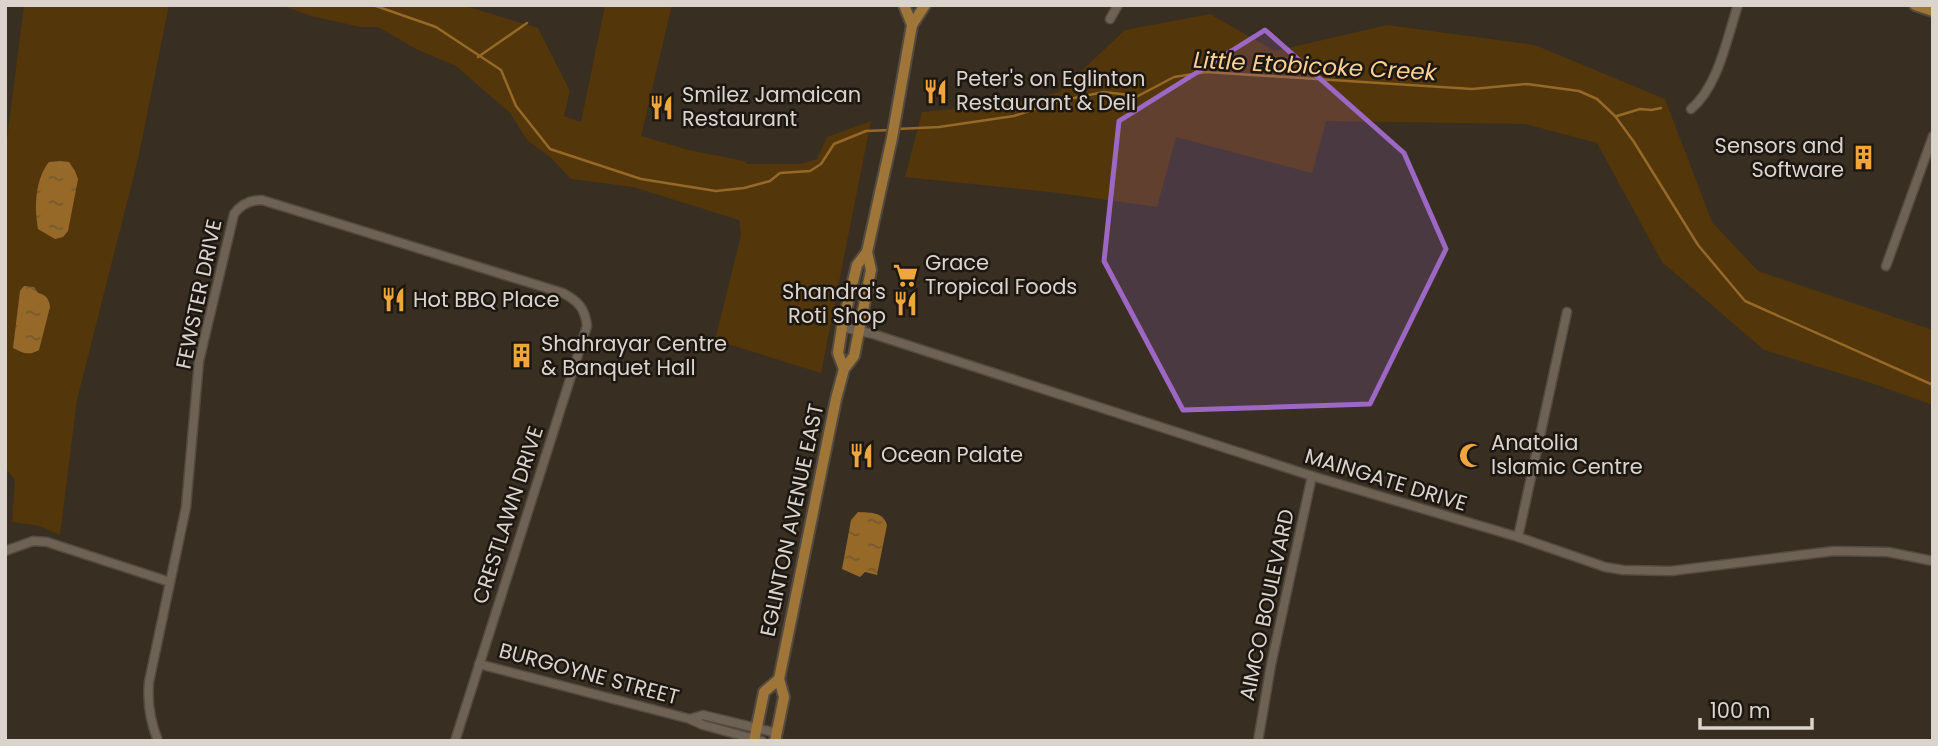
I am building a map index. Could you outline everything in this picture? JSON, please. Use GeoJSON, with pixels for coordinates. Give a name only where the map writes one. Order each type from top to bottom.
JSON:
{"type":"FeatureCollection","features":[{"type":"Feature","properties":{"kind":"main road"},"geometry":{"type":"LineString","coordinates":[[904,5],[912,25]]}},
{"type":"Feature","properties":{"kind":"main road","name":"EGLINTON AVENUE EAST"},"geometry":{"type":"LineString","coordinates":[[776,737],[784,697],[779,679],[844,369],[854,356],[871,270],[867,252],[892,138],[912,25],[925,5]]}},
{"type":"Feature","properties":{"kind":"main road"},"geometry":{"type":"LineString","coordinates":[[1915,5],[1933,11]]}},
{"type":"Feature","properties":{"kind":"main road","name":"EGLINTON AVENUE EAST"},"geometry":{"type":"LineString","coordinates":[[844,369],[838,353],[842,327],[857,265],[867,252]]}},
{"type":"Feature","properties":{"kind":"main road","name":"EGLINTON AVENUE EAST"},"geometry":{"type":"LineString","coordinates":[[757,737],[764,692],[779,679]]}},
{"type":"Feature","properties":{"kind":"street"},"geometry":{"type":"LineString","coordinates":[[1110,19],[1118,5]]}},
{"type":"Feature","properties":{"kind":"street"},"geometry":{"type":"LineString","coordinates":[[1691,109],[1710,88],[1738,5]]}},
{"type":"Feature","properties":{"kind":"street"},"geometry":{"type":"LineString","coordinates":[[1886,266],[1933,136]]}},
{"type":"Feature","properties":{"kind":"street","name":"FEWSTER DRIVE"},"geometry":{"type":"LineString","coordinates":[[158,741],[148,699],[186,507],[199,361],[234,214],[244,204],[262,200],[563,293],[578,301]]}},
{"type":"Feature","properties":{"kind":"street","name":"CRESTLAWN DRIVE"},"geometry":{"type":"LineString","coordinates":[[455,741],[587,326],[578,301]]}},
{"type":"Feature","properties":{"kind":"street"},"geometry":{"type":"LineString","coordinates":[[1518,537],[1567,312]]}},
{"type":"Feature","properties":{"kind":"street","name":"MAINGATE DRIVE"},"geometry":{"type":"LineString","coordinates":[[842,327],[859,330],[1312,476],[1518,537],[1605,567],[1671,571],[1834,551],[1888,552],[1933,561]]}},
{"type":"Feature","properties":{"kind":"street","name":"AIMCO BOULEVARD"},"geometry":{"type":"LineString","coordinates":[[1258,741],[1271,665],[1312,476]]}},
{"type":"Feature","properties":{"kind":"street"},"geometry":{"type":"LineString","coordinates":[[5,551],[33,541],[47,541],[170,582]]}},
{"type":"Feature","properties":{"kind":"street","name":"BURGOYNE STREET"},"geometry":{"type":"LineString","coordinates":[[479,664],[690,719],[703,715],[757,737],[776,737]]}},
{"type":"Feature","properties":{"kind":"highlighted area"},"geometry":{"type":"Polygon","coordinates":[[[1265,30],[1404,153],[1446,249],[1370,404],[1183,410],[1104,261],[1119,121],[1265,30]]]}},
{"type":"Feature","properties":{"kind":"shaded area"},"geometry":{"type":"Polygon","coordinates":[[[24,5],[169,5],[138,159],[77,400],[60,535],[40,526],[12,522],[15,480],[5,468],[5,155],[24,5]]]}},
{"type":"Feature","properties":{"kind":"shaded area"},"geometry":{"type":"Polygon","coordinates":[[[281,5],[462,5],[538,28],[570,91],[564,116],[581,122],[605,5],[672,5],[641,136],[689,150],[744,161],[747,164],[801,164],[817,159],[827,137],[871,121],[821,373],[715,340],[741,235],[739,220],[633,187],[571,179],[551,158],[527,140],[510,113],[456,66],[416,49],[378,27],[361,27],[311,16],[281,5]]]}},
{"type":"Feature","properties":{"kind":"shaded area"},"geometry":{"type":"Polygon","coordinates":[[[1210,14],[1275,51],[1387,25],[1535,45],[1665,99],[1712,222],[1758,271],[1933,330],[1933,405],[1764,350],[1662,262],[1597,143],[1525,124],[1326,121],[1312,173],[1176,137],[1157,207],[1058,193],[905,177],[922,112],[1011,103],[1059,92],[1125,30],[1210,14]]]}},
{"type":"Feature","properties":{"kind":"water"},"geometry":{"type":"Polygon","coordinates":[[[49,162],[69,162],[78,179],[68,231],[63,237],[55,239],[38,229],[36,203],[38,185],[44,169],[49,162]]]}},
{"type":"Feature","properties":{"kind":"water"},"geometry":{"type":"Polygon","coordinates":[[[24,286],[34,287],[38,293],[47,297],[50,307],[39,350],[29,353],[13,348],[20,291],[24,286]]]}},
{"type":"Feature","properties":{"kind":"water"},"geometry":{"type":"Polygon","coordinates":[[[858,512],[879,515],[887,525],[877,575],[865,572],[860,577],[842,569],[851,520],[858,512]]]}},
{"type":"Feature","properties":{"kind":"waterway","name":"Little Etobicoke Creek"},"geometry":{"type":"LineString","coordinates":[[373,5],[436,27],[501,70],[516,106],[550,149],[641,179],[716,191],[744,188],[770,181],[780,173],[810,171],[821,164],[834,144],[866,131],[891,130]]}},
{"type":"Feature","properties":{"kind":"waterway"},"geometry":{"type":"LineString","coordinates":[[478,57],[527,23]]}},
{"type":"Feature","properties":{"kind":"waterway","name":"Little Etobicoke Creek"},"geometry":{"type":"LineString","coordinates":[[897,129],[939,127],[1014,116],[1059,101],[1104,92],[1138,96],[1174,77],[1206,72],[1472,89],[1527,84],[1579,91],[1597,99],[1615,116],[1698,245],[1745,301],[1933,385]]}},
{"type":"Feature","properties":{"kind":"waterway"},"geometry":{"type":"LineString","coordinates":[[1617,116],[1640,109],[1661,108]]}},
{"type":"Feature","properties":{"kind":"place","name":"Peter's on Eglinton Restaurant & Deli"},"geometry":{"type":"Point","coordinates":[936,91]}},
{"type":"Feature","properties":{"kind":"place","name":"Smilez Jamaican Restaurant"},"geometry":{"type":"Point","coordinates":[662,107]}},
{"type":"Feature","properties":{"kind":"place","name":"Sensors and Software"},"geometry":{"type":"Point","coordinates":[1864,158]}},
{"type":"Feature","properties":{"kind":"place","name":"Grace Tropical Foods"},"geometry":{"type":"Point","coordinates":[905,275]}},
{"type":"Feature","properties":{"kind":"place","name":"Hot BBQ Place"},"geometry":{"type":"Point","coordinates":[393,300]}},
{"type":"Feature","properties":{"kind":"place","name":"Shandra's Roti Shop"},"geometry":{"type":"Point","coordinates":[906,304]}},
{"type":"Feature","properties":{"kind":"place","name":"Shahrayar Centre & Banquet Hall"},"geometry":{"type":"Point","coordinates":[521,356]}},
{"type":"Feature","properties":{"kind":"place","name":"Ocean Palate"},"geometry":{"type":"Point","coordinates":[861,455]}},
{"type":"Feature","properties":{"kind":"place","name":"Anatolia Islamic Centre"},"geometry":{"type":"Point","coordinates":[1471,455]}}]}
